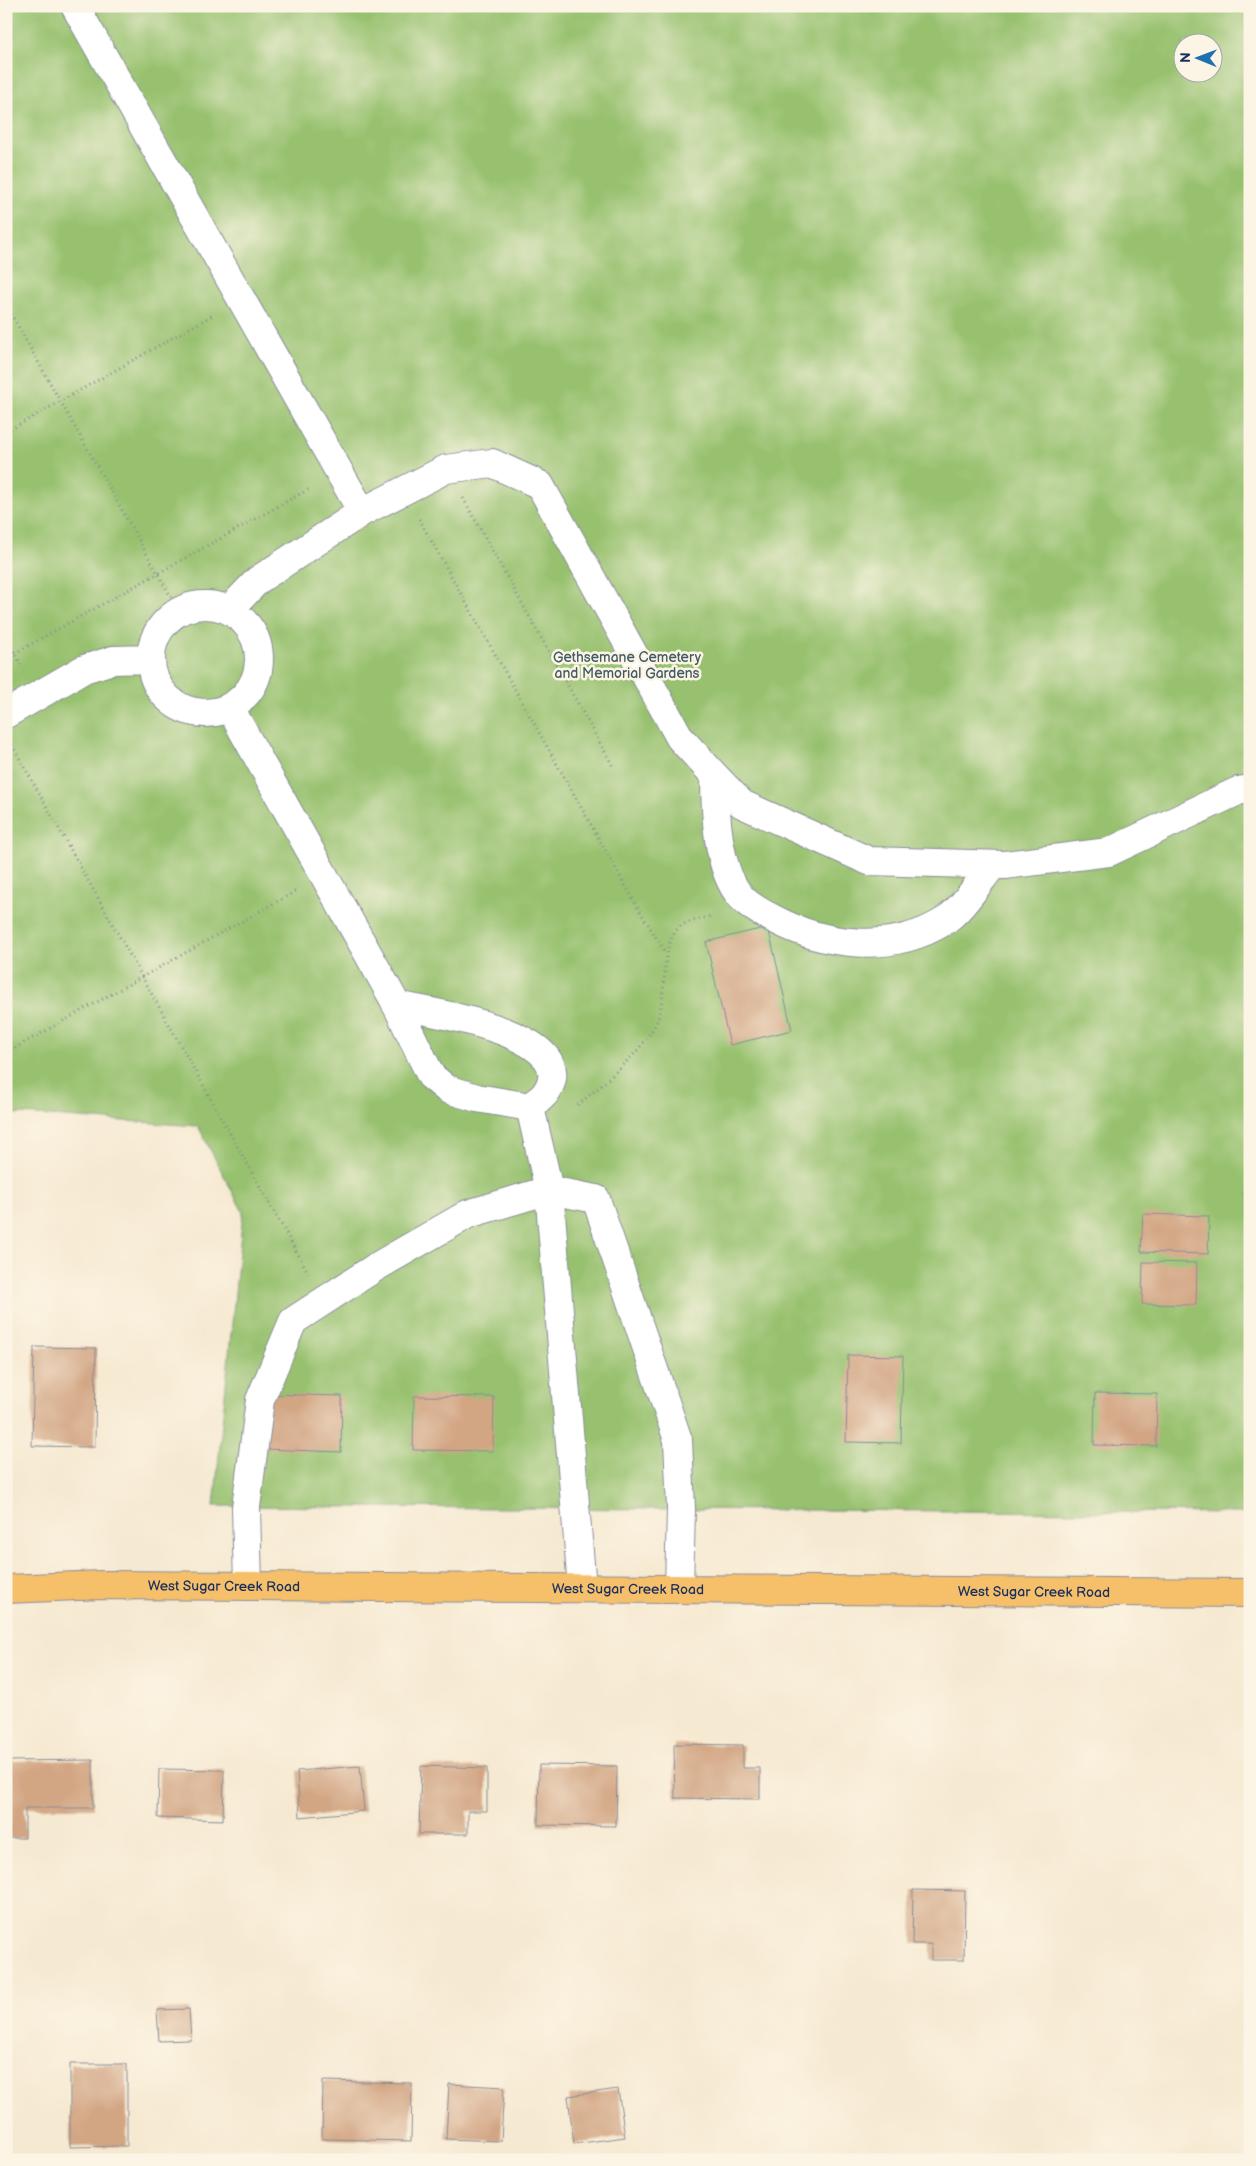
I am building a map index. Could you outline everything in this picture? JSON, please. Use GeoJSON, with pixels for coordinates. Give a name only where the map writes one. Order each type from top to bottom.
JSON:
{"type":"FeatureCollection","features":[{"type":"Feature","properties":{"kind":"main road","name":"West Sugar Creek Road"},"geometry":{"type":"LineString","coordinates":[[6,1590],[102,1585],[1250,1593]]}},
{"type":"Feature","properties":{"kind":"lane"},"geometry":{"type":"LineString","coordinates":[[74,6],[362,512]]}},
{"type":"Feature","properties":{"kind":"lane"},"geometry":{"type":"LineString","coordinates":[[229,610],[258,580],[362,512],[446,469],[492,463],[540,485],[680,738],[715,776],[742,804],[869,861],[993,865],[1109,852],[1238,791],[1250,789]]}},
{"type":"Feature","properties":{"kind":"lane"},"geometry":{"type":"LineString","coordinates":[[195,605],[212,605],[229,610],[243,620],[253,634],[259,650],[259,667],[254,684],[244,698],[230,708],[212,714],[193,713],[176,706],[162,694],[152,677],[150,659],[153,640],[163,624],[179,611],[195,605]]}},
{"type":"Feature","properties":{"kind":"lane"},"geometry":{"type":"LineString","coordinates":[[6,714],[84,669],[113,660],[150,659]]}},
{"type":"Feature","properties":{"kind":"lane"},"geometry":{"type":"LineString","coordinates":[[230,708],[396,1005],[431,1076],[447,1089],[477,1098],[530,1107]]}},
{"type":"Feature","properties":{"kind":"lane"},"geometry":{"type":"LineString","coordinates":[[715,776],[715,800],[725,869],[740,897],[763,914],[784,925],[821,938],[856,944],[918,935],[945,922],[993,865]]}},
{"type":"Feature","properties":{"kind":"lane"},"geometry":{"type":"LineString","coordinates":[[396,1005],[468,1021],[505,1032],[538,1048],[549,1062],[552,1076],[547,1092],[530,1107]]}},
{"type":"Feature","properties":{"kind":"lane"},"geometry":{"type":"LineString","coordinates":[[530,1107],[549,1190],[582,1588]]}},
{"type":"Feature","properties":{"kind":"lane"},"geometry":{"type":"LineString","coordinates":[[248,1586],[246,1507],[260,1400],[293,1321],[376,1267],[468,1214],[549,1190],[596,1199],[678,1440],[681,1509],[679,1589]]}},
{"type":"Feature","properties":{"kind":"path"},"geometry":{"type":"LineString","coordinates":[[6,432],[241,299]]}},
{"type":"Feature","properties":{"kind":"path"},"geometry":{"type":"LineString","coordinates":[[6,305],[179,611]]}},
{"type":"Feature","properties":{"kind":"path"},"geometry":{"type":"LineString","coordinates":[[446,469],[614,768]]}},
{"type":"Feature","properties":{"kind":"path"},"geometry":{"type":"LineString","coordinates":[[6,658],[340,472]]}},
{"type":"Feature","properties":{"kind":"path"},"geometry":{"type":"LineString","coordinates":[[403,491],[638,910],[666,953]]}},
{"type":"Feature","properties":{"kind":"path"},"geometry":{"type":"LineString","coordinates":[[11,743],[324,1301]]}},
{"type":"Feature","properties":{"kind":"path"},"geometry":{"type":"LineString","coordinates":[[6,1054],[324,875]]}},
{"type":"Feature","properties":{"kind":"path"},"geometry":{"type":"LineString","coordinates":[[538,1140],[602,1084],[642,1044],[656,1022],[662,1002],[666,953],[671,937],[680,926],[723,910],[740,897]]}},
{"type":"Feature","properties":{"kind":"green space","name":"Gethsemane Cemetery and Memorial Gardens"},"geometry":{"type":"Polygon","coordinates":[[[6,6],[1250,6],[1250,1513],[214,1506],[243,1212],[198,1126],[6,1113],[6,6]]]}},
{"type":"Feature","properties":{"kind":"building"},"geometry":{"type":"Polygon","coordinates":[[[768,927],[792,1030],[730,1045],[706,942],[768,927]]]}},
{"type":"Feature","properties":{"kind":"building"},"geometry":{"type":"Polygon","coordinates":[[[1143,1214],[1209,1216],[1208,1254],[1141,1252],[1143,1214]]]}},
{"type":"Feature","properties":{"kind":"building"},"geometry":{"type":"Polygon","coordinates":[[[1143,1262],[1197,1263],[1196,1305],[1142,1304],[1143,1262]]]}},
{"type":"Feature","properties":{"kind":"building"},"geometry":{"type":"Polygon","coordinates":[[[34,1347],[96,1348],[95,1447],[32,1446],[34,1347]]]}},
{"type":"Feature","properties":{"kind":"building"},"geometry":{"type":"Polygon","coordinates":[[[848,1355],[903,1356],[901,1443],[846,1442],[848,1355]]]}},
{"type":"Feature","properties":{"kind":"building"},"geometry":{"type":"Polygon","coordinates":[[[1095,1393],[1157,1394],[1156,1446],[1094,1445],[1095,1393]]]}},
{"type":"Feature","properties":{"kind":"building"},"geometry":{"type":"Polygon","coordinates":[[[266,1394],[342,1396],[341,1452],[264,1449],[266,1394]]]}},
{"type":"Feature","properties":{"kind":"building"},"geometry":{"type":"Polygon","coordinates":[[[414,1396],[494,1397],[493,1451],[413,1450],[414,1396]]]}},
{"type":"Feature","properties":{"kind":"building"},"geometry":{"type":"Polygon","coordinates":[[[674,1744],[743,1745],[743,1768],[760,1768],[760,1799],[675,1798],[674,1744]]]}},
{"type":"Feature","properties":{"kind":"building"},"geometry":{"type":"Polygon","coordinates":[[[93,1760],[93,1808],[25,1808],[25,1838],[6,1838],[6,1761],[93,1760]]]}},
{"type":"Feature","properties":{"kind":"building"},"geometry":{"type":"Polygon","coordinates":[[[539,1765],[617,1766],[616,1826],[538,1825],[539,1765]]]}},
{"type":"Feature","properties":{"kind":"building"},"geometry":{"type":"Polygon","coordinates":[[[360,1766],[364,1811],[300,1817],[297,1771],[360,1766]]]}},
{"type":"Feature","properties":{"kind":"building"},"geometry":{"type":"Polygon","coordinates":[[[421,1766],[487,1768],[487,1811],[468,1811],[468,1834],[419,1834],[421,1766]]]}},
{"type":"Feature","properties":{"kind":"building"},"geometry":{"type":"Polygon","coordinates":[[[159,1769],[224,1770],[223,1820],[158,1818],[159,1769]]]}},
{"type":"Feature","properties":{"kind":"building"},"geometry":{"type":"Polygon","coordinates":[[[913,1890],[965,1891],[964,1960],[931,1960],[931,1944],[912,1944],[913,1890]]]}},
{"type":"Feature","properties":{"kind":"building"},"geometry":{"type":"Polygon","coordinates":[[[189,2009],[191,2040],[159,2041],[157,2010],[189,2009]]]}},
{"type":"Feature","properties":{"kind":"building"},"geometry":{"type":"Polygon","coordinates":[[[70,2064],[127,2064],[127,2146],[70,2147],[70,2064]]]}},
{"type":"Feature","properties":{"kind":"building"},"geometry":{"type":"Polygon","coordinates":[[[323,2081],[412,2083],[411,2141],[322,2139],[323,2081]]]}},
{"type":"Feature","properties":{"kind":"building"},"geometry":{"type":"Polygon","coordinates":[[[449,2084],[504,2087],[501,2141],[446,2139],[449,2084]]]}},
{"type":"Feature","properties":{"kind":"building"},"geometry":{"type":"Polygon","coordinates":[[[618,2089],[625,2137],[574,2144],[568,2096],[618,2089]]]}}]}
